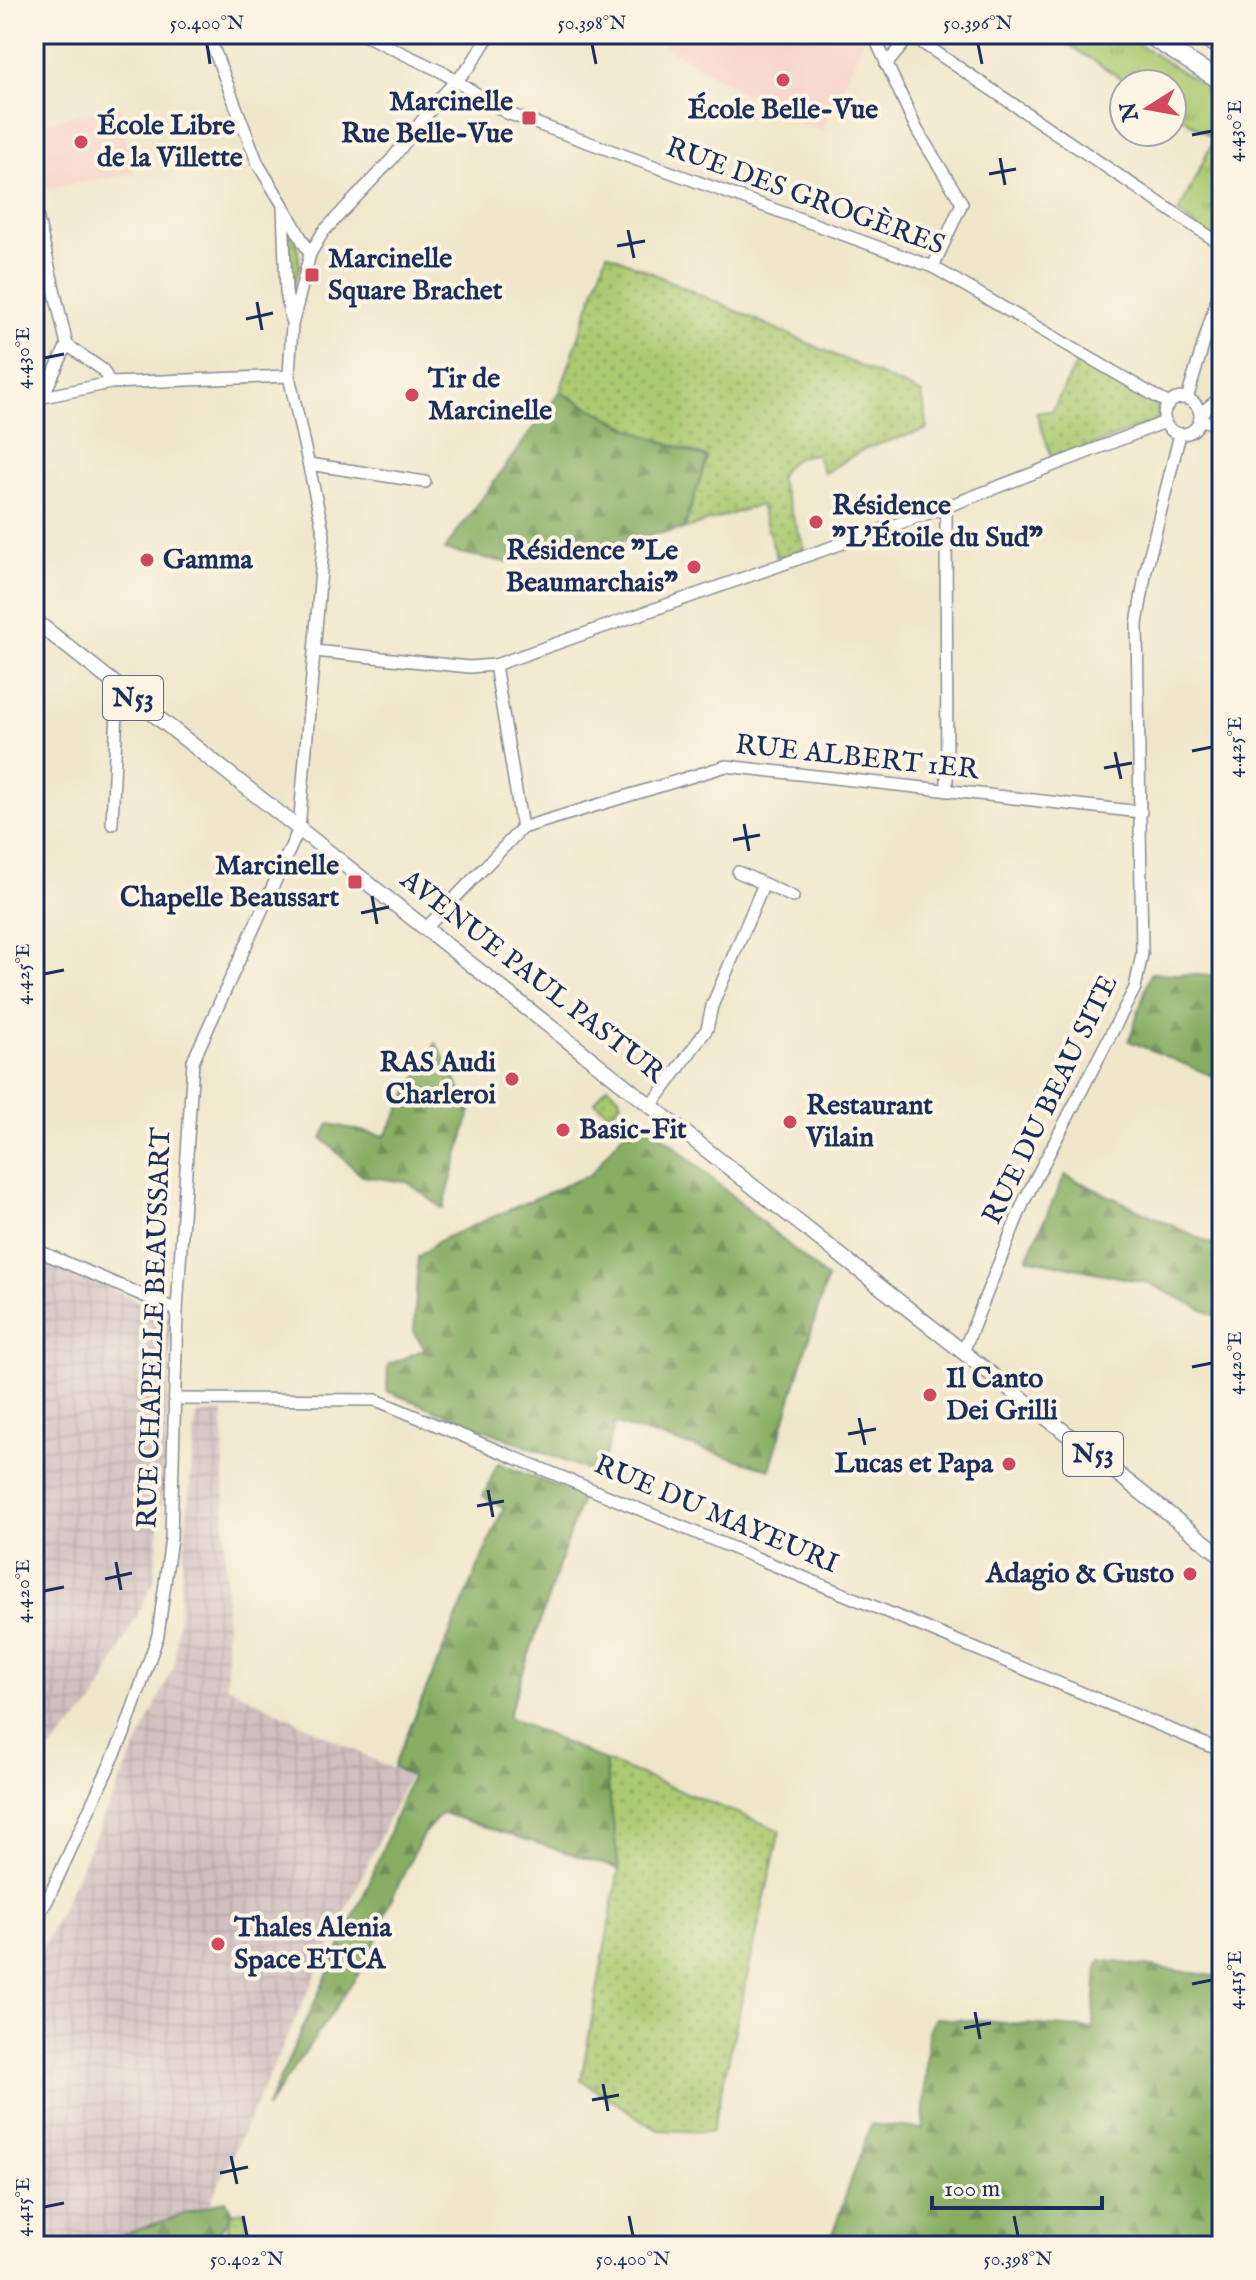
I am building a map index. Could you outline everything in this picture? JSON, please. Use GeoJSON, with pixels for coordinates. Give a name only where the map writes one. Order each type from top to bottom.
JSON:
{"type":"FeatureCollection","features":[{"type":"Feature","properties":{"kind":"highway"},"geometry":{"type":"LineString","coordinates":[[1146,34],[1220,80]]}},
{"type":"Feature","properties":{"kind":"main road","name":"AVENUE PAUL PASTUR"},"geometry":{"type":"LineString","coordinates":[[34,620],[1222,1556]]}},
{"type":"Feature","properties":{"kind":"street"},"geometry":{"type":"LineString","coordinates":[[208,34],[258,164],[310,254]]}},
{"type":"Feature","properties":{"kind":"street","name":"RUE DES GROGÈRES"},"geometry":{"type":"LineString","coordinates":[[362,34],[457,81],[507,113],[933,267],[1169,404]]}},
{"type":"Feature","properties":{"kind":"street"},"geometry":{"type":"LineString","coordinates":[[292,325],[310,254],[323,232],[392,159],[457,81],[490,34]]}},
{"type":"Feature","properties":{"kind":"street"},"geometry":{"type":"LineString","coordinates":[[873,34],[917,130],[962,203],[933,267]]}},
{"type":"Feature","properties":{"kind":"street"},"geometry":{"type":"LineString","coordinates":[[886,65],[910,34],[1222,245]]}},
{"type":"Feature","properties":{"kind":"street"},"geometry":{"type":"LineString","coordinates":[[34,202],[67,345],[38,398]]}},
{"type":"Feature","properties":{"kind":"street"},"geometry":{"type":"LineString","coordinates":[[283,205],[286,292],[292,325]]}},
{"type":"Feature","properties":{"kind":"street"},"geometry":{"type":"LineString","coordinates":[[1187,399],[1222,282]]}},
{"type":"Feature","properties":{"kind":"street","name":"RUE CHAPELLE BEAUSSART"},"geometry":{"type":"LineString","coordinates":[[34,1921],[47,1901],[124,1734],[158,1635],[171,1538],[177,1310],[193,1061],[299,829],[324,535],[289,376],[292,325]]}},
{"type":"Feature","properties":{"kind":"street"},"geometry":{"type":"LineString","coordinates":[[67,345],[103,370],[110,383]]}},
{"type":"Feature","properties":{"kind":"street"},"geometry":{"type":"LineString","coordinates":[[38,398],[110,383],[289,376]]}},
{"type":"Feature","properties":{"kind":"street"},"geometry":{"type":"LineString","coordinates":[[1165,422],[1180,434],[1193,430],[1200,416],[1222,396]]}},
{"type":"Feature","properties":{"kind":"street"},"geometry":{"type":"LineString","coordinates":[[1165,422],[1169,404],[1187,399],[1196,404],[1200,416],[1222,427]]}},
{"type":"Feature","properties":{"kind":"street"},"geometry":{"type":"LineString","coordinates":[[315,651],[469,667],[495,665],[946,507],[1165,422]]}},
{"type":"Feature","properties":{"kind":"street","name":"RUE DU BEAU SITE"},"geometry":{"type":"LineString","coordinates":[[963,1352],[1024,1201],[1135,988],[1142,954],[1137,624],[1146,570],[1180,434]]}},
{"type":"Feature","properties":{"kind":"street"},"geometry":{"type":"LineString","coordinates":[[309,464],[425,482]]}},
{"type":"Feature","properties":{"kind":"street"},"geometry":{"type":"LineString","coordinates":[[946,507],[947,791]]}},
{"type":"Feature","properties":{"kind":"street"},"geometry":{"type":"LineString","coordinates":[[495,665],[522,828]]}},
{"type":"Feature","properties":{"kind":"street"},"geometry":{"type":"LineString","coordinates":[[112,824],[118,686]]}},
{"type":"Feature","properties":{"kind":"street","name":"RUE ALBERT 1ER"},"geometry":{"type":"LineString","coordinates":[[427,927],[522,828],[726,766],[1141,812]]}},
{"type":"Feature","properties":{"kind":"street"},"geometry":{"type":"LineString","coordinates":[[738,872],[763,886],[793,897]]}},
{"type":"Feature","properties":{"kind":"street"},"geometry":{"type":"LineString","coordinates":[[652,1105],[707,1029],[712,1006],[763,886]]}},
{"type":"Feature","properties":{"kind":"street"},"geometry":{"type":"LineString","coordinates":[[34,1249],[177,1310]]}},
{"type":"Feature","properties":{"kind":"street","name":"RUE DU MAYEURI"},"geometry":{"type":"LineString","coordinates":[[176,1399],[376,1400],[1222,1751]]}},
{"type":"Feature","properties":{"kind":"shaded area","name":"École Belle-Vue"},"geometry":{"type":"Polygon","coordinates":[[[644,34],[865,36],[822,131],[792,121],[644,34]]]}},
{"type":"Feature","properties":{"kind":"shaded area","name":"École Libre de la Villette"},"geometry":{"type":"Polygon","coordinates":[[[119,105],[134,173],[41,190],[34,159],[34,125],[119,105]]]}},
{"type":"Feature","properties":{"kind":"shaded area"},"geometry":{"type":"Polygon","coordinates":[[[34,1254],[171,1316],[165,1462],[154,1581],[93,1704],[34,1767],[34,1254]]]}},
{"type":"Feature","properties":{"kind":"shaded area","name":"Thales Alenia Space ETCA"},"geometry":{"type":"Polygon","coordinates":[[[223,1412],[227,1686],[408,1777],[190,2246],[34,2246],[34,1955],[44,1946],[174,1666],[196,1415],[223,1412]]]}},
{"type":"Feature","properties":{"kind":"green space"},"geometry":{"type":"Polygon","coordinates":[[[1052,34],[1122,34],[1176,68],[1108,68],[1052,34]]]}},
{"type":"Feature","properties":{"kind":"green space"},"geometry":{"type":"Polygon","coordinates":[[[1188,76],[1222,97],[1222,245],[1178,214],[1214,139],[1188,122],[1188,76]]]}},
{"type":"Feature","properties":{"kind":"green space"},"geometry":{"type":"Polygon","coordinates":[[[295,234],[300,265],[291,294],[288,236],[295,234]]]}},
{"type":"Feature","properties":{"kind":"green space"},"geometry":{"type":"Polygon","coordinates":[[[607,253],[922,394],[928,429],[866,448],[824,473],[816,454],[803,456],[789,464],[779,479],[805,549],[777,558],[760,505],[684,529],[707,457],[637,432],[560,392],[607,253]]]}},
{"type":"Feature","properties":{"kind":"green space"},"geometry":{"type":"Polygon","coordinates":[[[1079,359],[1157,404],[1158,420],[1053,461],[1036,412],[1052,411],[1079,359]]]}},
{"type":"Feature","properties":{"kind":"green space"},"geometry":{"type":"Polygon","coordinates":[[[560,392],[637,432],[707,458],[684,529],[505,562],[444,550],[560,392]]]}},
{"type":"Feature","properties":{"kind":"green space"},"geometry":{"type":"Polygon","coordinates":[[[1151,973],[1222,976],[1222,1080],[1129,1041],[1151,973]]]}},
{"type":"Feature","properties":{"kind":"green space"},"geometry":{"type":"Polygon","coordinates":[[[436,1043],[471,1110],[443,1209],[408,1182],[362,1176],[322,1138],[329,1124],[385,1136],[436,1043]]]}},
{"type":"Feature","properties":{"kind":"green space"},"geometry":{"type":"Polygon","coordinates":[[[607,1086],[621,1101],[607,1121],[603,1119],[608,1112],[595,1102],[607,1086]]]}},
{"type":"Feature","properties":{"kind":"green space"},"geometry":{"type":"Polygon","coordinates":[[[638,1115],[827,1278],[770,1469],[615,1424],[599,1475],[387,1391],[388,1365],[425,1349],[414,1333],[418,1257],[440,1240],[591,1174],[638,1115]]]}},
{"type":"Feature","properties":{"kind":"green space"},"geometry":{"type":"Polygon","coordinates":[[[1065,1175],[1222,1249],[1222,1319],[1148,1283],[1027,1258],[1065,1175]]]}},
{"type":"Feature","properties":{"kind":"green space"},"geometry":{"type":"Polygon","coordinates":[[[498,1463],[582,1497],[508,1717],[605,1761],[619,1869],[442,1813],[423,1834],[389,1904],[370,1957],[266,2109],[369,1883],[411,1777],[393,1767],[504,1507],[483,1496],[498,1463]]]}},
{"type":"Feature","properties":{"kind":"green space"},"geometry":{"type":"Polygon","coordinates":[[[605,1761],[780,1830],[712,2132],[658,2130],[581,2080],[619,1869],[605,1761]]]}},
{"type":"Feature","properties":{"kind":"green space"},"geometry":{"type":"Polygon","coordinates":[[[1101,1960],[1222,1977],[1222,2246],[828,2246],[871,2124],[923,2129],[928,2031],[935,2018],[1093,2029],[1097,1968],[1101,1960]]]}},
{"type":"Feature","properties":{"kind":"green space"},"geometry":{"type":"Polygon","coordinates":[[[226,2200],[232,2213],[211,2246],[90,2246],[226,2200]]]}},
{"type":"Feature","properties":{"kind":"green space"},"geometry":{"type":"Polygon","coordinates":[[[245,2211],[252,2246],[221,2246],[232,2213],[245,2211]]]}},
{"type":"Feature","properties":{"kind":"place","name":"École Belle-Vue"},"geometry":{"type":"Point","coordinates":[783,80]}},
{"type":"Feature","properties":{"kind":"place","name":"Marcinelle Rue Belle-Vue"},"geometry":{"type":"Point","coordinates":[529,118]}},
{"type":"Feature","properties":{"kind":"place","name":"École Libre de la Villette"},"geometry":{"type":"Point","coordinates":[81,142]}},
{"type":"Feature","properties":{"kind":"place","name":"Marcinelle Square Brachet"},"geometry":{"type":"Point","coordinates":[312,275]}},
{"type":"Feature","properties":{"kind":"place","name":"Tir de Marcinelle"},"geometry":{"type":"Point","coordinates":[412,395]}},
{"type":"Feature","properties":{"kind":"place","name":"Résidence \"L'Étoile du Sud\""},"geometry":{"type":"Point","coordinates":[816,522]}},
{"type":"Feature","properties":{"kind":"place","name":"Gamma"},"geometry":{"type":"Point","coordinates":[147,560]}},
{"type":"Feature","properties":{"kind":"place","name":"Résidence \"Le Beaumarchais\""},"geometry":{"type":"Point","coordinates":[694,567]}},
{"type":"Feature","properties":{"kind":"place","name":"Marcinelle Chapelle Beaussart"},"geometry":{"type":"Point","coordinates":[355,882]}},
{"type":"Feature","properties":{"kind":"place","name":"RAS Audi Charleroi"},"geometry":{"type":"Point","coordinates":[512,1079]}},
{"type":"Feature","properties":{"kind":"place","name":"Restaurant Vilain"},"geometry":{"type":"Point","coordinates":[790,1122]}},
{"type":"Feature","properties":{"kind":"place","name":"Basic-Fit"},"geometry":{"type":"Point","coordinates":[563,1130]}},
{"type":"Feature","properties":{"kind":"place","name":"Il Canto Dei Grilli"},"geometry":{"type":"Point","coordinates":[930,1395]}},
{"type":"Feature","properties":{"kind":"place","name":"Lucas et Papa"},"geometry":{"type":"Point","coordinates":[1009,1464]}},
{"type":"Feature","properties":{"kind":"place","name":"Adagio & Gusto"},"geometry":{"type":"Point","coordinates":[1190,1574]}},
{"type":"Feature","properties":{"kind":"place","name":"Thales Alenia Space ETCA"},"geometry":{"type":"Point","coordinates":[218,1944]}}]}
